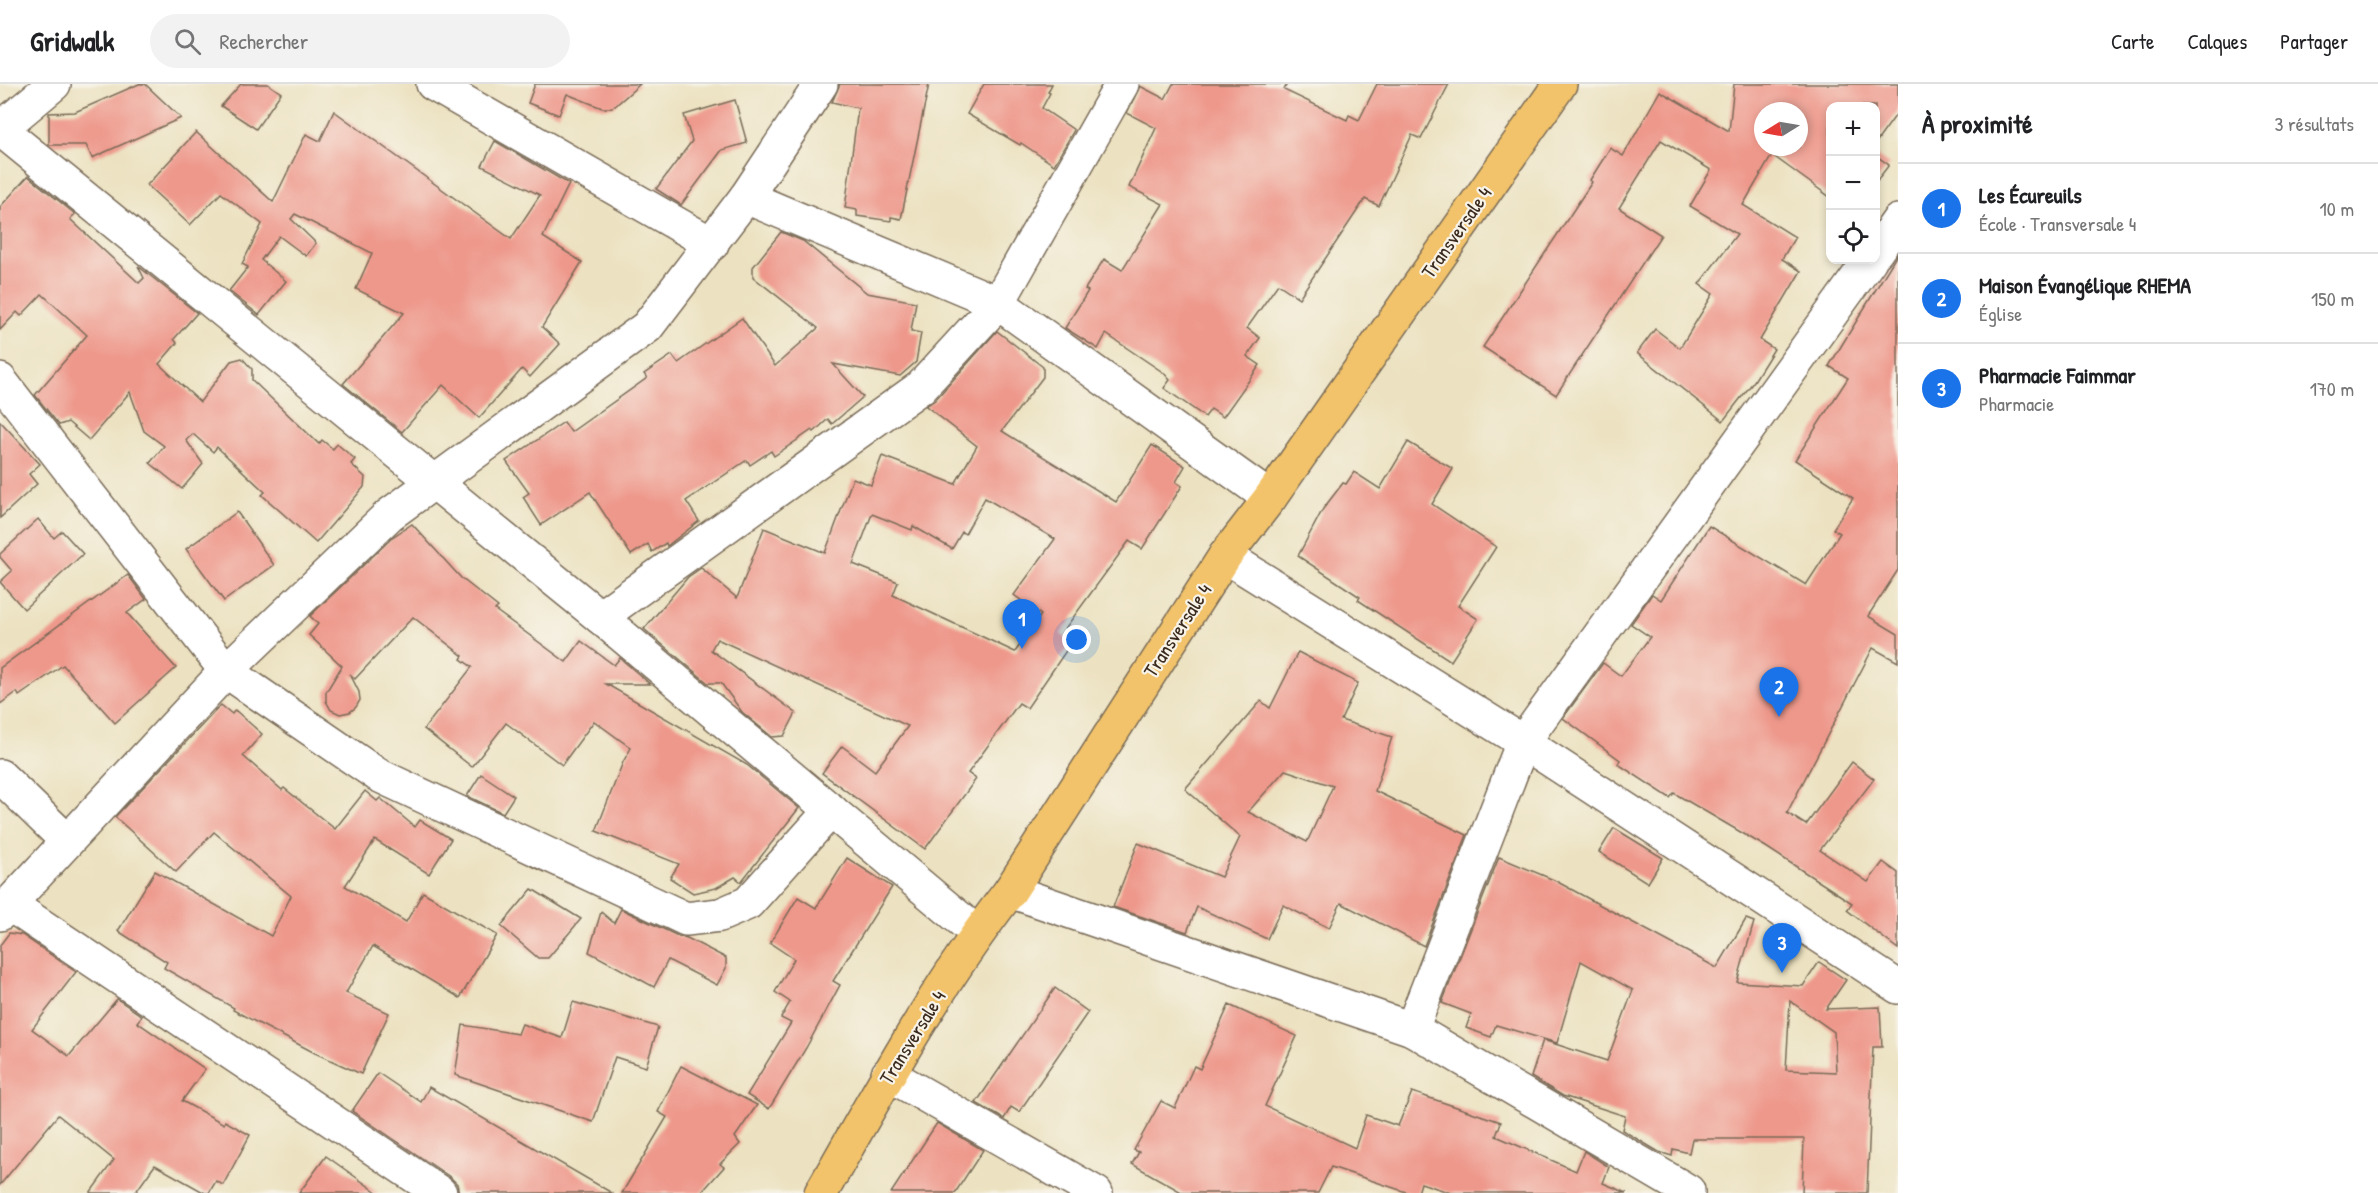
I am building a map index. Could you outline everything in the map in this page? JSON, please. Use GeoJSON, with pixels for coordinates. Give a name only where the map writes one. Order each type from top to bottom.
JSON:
{"type":"FeatureCollection","features":[{"type":"Feature","properties":{"kind":"main road","name":"Transversale 4"},"geometry":{"type":"LineString","coordinates":[[821,1193],[888,1074],[977,933],[1010,891],[1225,556],[1270,498],[1560,84]]}},
{"type":"Feature","properties":{"kind":"street"},"geometry":{"type":"LineString","coordinates":[[54,84],[0,129],[600,617],[977,933]]}},
{"type":"Feature","properties":{"kind":"street"},"geometry":{"type":"LineString","coordinates":[[433,84],[712,244]]}},
{"type":"Feature","properties":{"kind":"street"},"geometry":{"type":"LineString","coordinates":[[440,1193],[4,909],[226,670],[389,515],[647,327],[746,197],[821,84]]}},
{"type":"Feature","properties":{"kind":"street"},"geometry":{"type":"LineString","coordinates":[[600,617],[921,387],[998,303],[1122,84]]}},
{"type":"Feature","properties":{"kind":"street"},"geometry":{"type":"LineString","coordinates":[[746,197],[998,303],[1270,498]]}},
{"type":"Feature","properties":{"kind":"street"},"geometry":{"type":"LineString","coordinates":[[1880,245],[1898,221]]}},
{"type":"Feature","properties":{"kind":"street"},"geometry":{"type":"LineString","coordinates":[[1412,1029],[1523,742],[1867,264]]}},
{"type":"Feature","properties":{"kind":"street"},"geometry":{"type":"LineString","coordinates":[[0,380],[226,670],[378,775],[686,919],[720,915],[748,903],[831,810]]}},
{"type":"Feature","properties":{"kind":"street"},"geometry":{"type":"LineString","coordinates":[[1225,556],[1523,742],[1898,987]]}},
{"type":"Feature","properties":{"kind":"street"},"geometry":{"type":"LineString","coordinates":[[0,776],[67,841]]}},
{"type":"Feature","properties":{"kind":"street"},"geometry":{"type":"LineString","coordinates":[[1010,891],[1412,1029],[1688,1193]]}},
{"type":"Feature","properties":{"kind":"street"},"geometry":{"type":"LineString","coordinates":[[888,1074],[1096,1193]]}},
{"type":"Feature","properties":{"kind":"building"},"geometry":{"type":"Polygon","coordinates":[[[139,84],[145,84],[181,118],[92,158],[86,145],[49,145],[49,113],[75,112],[139,84]]]}},
{"type":"Feature","properties":{"kind":"building"},"geometry":{"type":"Polygon","coordinates":[[[241,84],[268,84],[281,93],[256,129],[221,106],[241,84]]]}},
{"type":"Feature","properties":{"kind":"building"},"geometry":{"type":"Polygon","coordinates":[[[535,84],[640,84],[615,106],[609,108],[602,108],[567,94],[559,115],[528,103],[535,84]]]}},
{"type":"Feature","properties":{"kind":"building"},"geometry":{"type":"Polygon","coordinates":[[[840,84],[929,84],[901,219],[891,217],[891,221],[857,216],[857,210],[845,208],[858,108],[832,102],[840,84]]]}},
{"type":"Feature","properties":{"kind":"building"},"geometry":{"type":"Polygon","coordinates":[[[984,84],[1052,84],[1042,108],[1074,130],[1054,165],[1021,143],[1020,145],[967,114],[984,84]]]}},
{"type":"Feature","properties":{"kind":"building"},"geometry":{"type":"Polygon","coordinates":[[[1173,84],[1287,84],[1284,90],[1347,120],[1349,115],[1359,120],[1377,84],[1449,84],[1421,139],[1412,135],[1379,206],[1365,199],[1299,298],[1278,284],[1247,328],[1260,338],[1247,356],[1260,365],[1223,417],[1211,409],[1205,417],[1164,388],[1170,380],[1164,373],[1106,334],[1098,349],[1065,328],[1088,291],[1085,289],[1104,259],[1122,270],[1163,204],[1129,187],[1156,128],[1127,113],[1140,86],[1165,99],[1173,84]]]}},
{"type":"Feature","properties":{"kind":"building"},"geometry":{"type":"Polygon","coordinates":[[[1734,84],[1898,84],[1898,112],[1880,137],[1880,102],[1826,102],[1826,194],[1773,156],[1808,156],[1808,102],[1754,102],[1754,156],[1771,156],[1743,205],[1795,237],[1782,259],[1801,271],[1760,340],[1774,349],[1754,381],[1723,421],[1637,353],[1655,329],[1680,348],[1713,294],[1699,284],[1737,234],[1690,206],[1711,170],[1661,140],[1619,208],[1661,235],[1556,395],[1483,347],[1592,182],[1590,180],[1610,148],[1623,156],[1660,91],[1729,131],[1734,84]]]}},
{"type":"Feature","properties":{"kind":"building"},"geometry":{"type":"Polygon","coordinates":[[[735,100],[747,143],[722,150],[681,205],[656,189],[692,141],[684,115],[735,100]]]}},
{"type":"Feature","properties":{"kind":"building"},"geometry":{"type":"Polygon","coordinates":[[[334,111],[511,239],[540,195],[482,166],[495,141],[569,184],[543,237],[582,262],[542,327],[560,344],[530,377],[522,369],[479,418],[443,385],[402,432],[343,384],[404,313],[356,289],[372,253],[295,214],[291,219],[316,243],[306,256],[279,236],[261,260],[286,281],[259,315],[229,291],[248,267],[242,264],[262,224],[221,193],[190,225],[147,185],[196,132],[273,202],[306,134],[320,141],[334,111]]]}},
{"type":"Feature","properties":{"kind":"building"},"geometry":{"type":"Polygon","coordinates":[[[1880,159],[1889,165],[1880,177],[1880,159]]]}},
{"type":"Feature","properties":{"kind":"building"},"geometry":{"type":"Polygon","coordinates":[[[28,176],[75,214],[70,219],[139,283],[144,278],[138,266],[197,313],[174,339],[177,343],[159,364],[200,402],[231,361],[242,358],[252,369],[252,380],[319,444],[322,440],[333,449],[337,444],[355,459],[351,464],[365,477],[364,487],[316,543],[262,495],[265,492],[217,447],[213,452],[193,434],[186,440],[203,464],[182,489],[150,463],[164,446],[144,431],[130,392],[89,440],[68,422],[59,425],[35,395],[87,335],[42,294],[21,316],[17,312],[0,330],[0,207],[28,176]]]}},
{"type":"Feature","properties":{"kind":"building"},"geometry":{"type":"Polygon","coordinates":[[[781,232],[803,241],[867,293],[916,302],[911,331],[921,333],[916,362],[900,376],[833,364],[863,397],[832,424],[828,419],[814,432],[812,430],[774,456],[771,451],[750,465],[747,460],[686,501],[699,521],[667,546],[666,543],[652,552],[648,544],[631,555],[590,492],[541,525],[523,497],[529,493],[506,461],[564,422],[571,432],[647,378],[644,374],[672,355],[678,363],[742,318],[775,366],[818,328],[753,277],[753,267],[781,232]]]}},
{"type":"Feature","properties":{"kind":"building"},"geometry":{"type":"Polygon","coordinates":[[[1898,253],[1898,570],[1868,616],[1898,634],[1898,662],[1873,648],[1787,813],[1806,825],[1852,762],[1874,779],[1820,850],[1868,882],[1883,862],[1898,873],[1898,949],[1847,910],[1852,903],[1766,847],[1674,793],[1670,798],[1618,764],[1620,760],[1563,718],[1603,663],[1621,676],[1650,637],[1631,624],[1652,594],[1661,600],[1709,526],[1806,585],[1840,533],[1833,529],[1853,498],[1795,460],[1848,378],[1829,366],[1898,253]]]}},
{"type":"Feature","properties":{"kind":"building"},"geometry":{"type":"Polygon","coordinates":[[[997,331],[1043,367],[1043,377],[1002,431],[1116,502],[1152,445],[1185,466],[1176,482],[1182,486],[1142,549],[1129,541],[1061,634],[1072,642],[1027,708],[1019,703],[968,773],[976,779],[925,849],[822,773],[842,746],[875,771],[908,726],[717,639],[711,650],[796,713],[784,736],[772,737],[742,712],[721,683],[708,683],[644,629],[688,577],[701,568],[737,598],[764,528],[825,553],[853,478],[871,485],[882,456],[955,484],[977,446],[926,406],[935,400],[997,331]],[[985,498],[965,534],[962,532],[952,549],[913,526],[912,530],[872,514],[853,564],[898,582],[893,595],[1015,652],[1041,615],[1014,595],[1055,539],[985,498]]]}},
{"type":"Feature","properties":{"kind":"building"},"geometry":{"type":"Polygon","coordinates":[[[0,421],[40,464],[29,474],[37,484],[0,518],[0,421]]]}},
{"type":"Feature","properties":{"kind":"building"},"geometry":{"type":"Polygon","coordinates":[[[1408,442],[1453,469],[1432,504],[1496,547],[1458,606],[1478,619],[1451,661],[1358,600],[1360,597],[1298,556],[1323,509],[1343,483],[1346,484],[1354,472],[1380,489],[1408,442]]]}},
{"type":"Feature","properties":{"kind":"building"},"geometry":{"type":"Polygon","coordinates":[[[237,512],[274,565],[224,601],[186,549],[237,512]]]}},
{"type":"Feature","properties":{"kind":"building"},"geometry":{"type":"Polygon","coordinates":[[[38,519],[54,538],[62,531],[83,554],[24,609],[0,582],[12,571],[0,554],[38,519]]]}},
{"type":"Feature","properties":{"kind":"building"},"geometry":{"type":"Polygon","coordinates":[[[412,524],[461,578],[498,607],[495,610],[566,662],[581,641],[614,665],[620,658],[650,684],[606,684],[747,765],[799,808],[741,882],[735,877],[716,888],[693,893],[670,878],[679,864],[596,831],[623,762],[631,748],[594,721],[562,765],[506,723],[472,767],[424,729],[472,667],[461,659],[463,656],[413,617],[355,679],[350,674],[359,692],[360,700],[356,707],[350,712],[340,714],[331,710],[326,701],[326,692],[342,666],[309,635],[318,624],[310,616],[394,536],[412,524]]]}},
{"type":"Feature","properties":{"kind":"building"},"geometry":{"type":"Polygon","coordinates":[[[128,575],[146,599],[127,613],[176,668],[115,723],[63,665],[19,696],[17,692],[0,704],[0,668],[128,575]]]}},
{"type":"Feature","properties":{"kind":"building"},"geometry":{"type":"Polygon","coordinates":[[[1298,652],[1358,683],[1341,720],[1392,737],[1375,791],[1467,835],[1424,946],[1341,903],[1329,928],[1283,905],[1267,939],[1197,907],[1187,932],[1113,907],[1138,843],[1221,877],[1240,837],[1185,789],[1261,701],[1270,708],[1298,652]],[[1285,770],[1248,812],[1307,842],[1333,786],[1285,770]]]}},
{"type":"Feature","properties":{"kind":"building"},"geometry":{"type":"Polygon","coordinates":[[[221,705],[232,714],[235,710],[262,734],[243,756],[282,790],[284,788],[335,829],[365,791],[377,801],[380,798],[415,827],[420,820],[451,839],[429,874],[375,840],[345,886],[406,922],[423,892],[497,935],[460,998],[373,946],[346,993],[389,1013],[361,1074],[233,1010],[234,1008],[164,968],[167,962],[118,931],[155,871],[271,936],[291,896],[214,832],[176,872],[115,817],[221,705]]]}},
{"type":"Feature","properties":{"kind":"building"},"geometry":{"type":"Polygon","coordinates":[[[481,774],[514,796],[503,813],[467,796],[481,774]]]}},
{"type":"Feature","properties":{"kind":"building"},"geometry":{"type":"Polygon","coordinates":[[[1614,828],[1663,858],[1648,883],[1599,852],[1614,828]]]}},
{"type":"Feature","properties":{"kind":"building"},"geometry":{"type":"Polygon","coordinates":[[[1499,857],[1554,880],[1717,968],[1746,919],[1754,922],[1737,982],[1803,986],[1819,962],[1846,980],[1826,1009],[1880,1007],[1882,1047],[1873,1047],[1867,1193],[1802,1193],[1804,1139],[1692,1139],[1689,1153],[1673,1149],[1672,1156],[1659,1152],[1622,1130],[1625,1116],[1563,1096],[1531,1077],[1543,1040],[1607,1061],[1633,990],[1581,961],[1557,1043],[1496,1025],[1491,1037],[1466,1028],[1471,1014],[1442,1003],[1499,857]],[[1790,1001],[1786,1070],[1836,1072],[1834,1032],[1790,1001]]]}},
{"type":"Feature","properties":{"kind":"building"},"geometry":{"type":"Polygon","coordinates":[[[847,858],[892,887],[833,981],[840,985],[769,1109],[747,1095],[791,1023],[781,1018],[790,1002],[775,992],[794,959],[770,943],[798,897],[816,908],[847,858]]]}},
{"type":"Feature","properties":{"kind":"building"},"geometry":{"type":"Polygon","coordinates":[[[532,889],[581,919],[548,958],[538,958],[501,926],[532,889]]]}},
{"type":"Feature","properties":{"kind":"building"},"geometry":{"type":"Polygon","coordinates":[[[621,909],[726,958],[726,968],[717,985],[668,960],[654,987],[589,952],[601,912],[614,923],[621,909]]]}},
{"type":"Feature","properties":{"kind":"building"},"geometry":{"type":"Polygon","coordinates":[[[9,933],[22,935],[76,972],[32,1029],[69,1056],[117,999],[142,1016],[137,1022],[205,1069],[182,1101],[250,1135],[223,1185],[216,1181],[209,1193],[205,1193],[155,1165],[135,1193],[90,1193],[114,1160],[58,1115],[0,1185],[0,945],[9,933]]]}},
{"type":"Feature","properties":{"kind":"building"},"geometry":{"type":"Polygon","coordinates":[[[1055,988],[1088,1012],[1019,1112],[1011,1107],[1004,1119],[976,1103],[1055,988]]]}},
{"type":"Feature","properties":{"kind":"building"},"geometry":{"type":"Polygon","coordinates":[[[573,1002],[658,1027],[646,1067],[615,1057],[593,1122],[455,1075],[463,1025],[518,1034],[522,1024],[562,1038],[573,1002]]]}},
{"type":"Feature","properties":{"kind":"building"},"geometry":{"type":"Polygon","coordinates":[[[1229,1005],[1297,1036],[1265,1106],[1355,1148],[1366,1115],[1398,1126],[1412,1092],[1501,1122],[1496,1136],[1576,1171],[1584,1151],[1609,1167],[1603,1183],[1627,1193],[1451,1193],[1421,1183],[1418,1193],[1409,1193],[1331,1167],[1318,1193],[1183,1193],[1132,1164],[1139,1152],[1134,1150],[1161,1101],[1175,1108],[1194,1066],[1200,1069],[1229,1005]]]}},
{"type":"Feature","properties":{"kind":"building"},"geometry":{"type":"Polygon","coordinates":[[[681,1066],[757,1105],[735,1137],[740,1144],[720,1164],[724,1167],[701,1193],[622,1193],[667,1117],[658,1112],[681,1066]]]}},
{"type":"Feature","properties":{"kind":"building"},"geometry":{"type":"Polygon","coordinates":[[[378,1073],[421,1102],[429,1087],[612,1193],[459,1193],[457,1184],[450,1177],[352,1111],[378,1073]]]}},
{"type":"Feature","properties":{"kind":"building"},"geometry":{"type":"Polygon","coordinates":[[[937,1123],[983,1150],[955,1193],[891,1193],[937,1123]]]}},
{"type":"Feature","properties":{"kind":"building"},"geometry":{"type":"Polygon","coordinates":[[[326,1156],[378,1193],[299,1193],[326,1156]]]}},
{"type":"Feature","properties":{"kind":"place","name":"Les Écureuils"},"geometry":{"type":"Point","coordinates":[1022,649]}},
{"type":"Feature","properties":{"kind":"place","name":"Maison Évangélique RHEMA"},"geometry":{"type":"Point","coordinates":[1779,717]}},
{"type":"Feature","properties":{"kind":"place","name":"Pharmacie Faimmar"},"geometry":{"type":"Point","coordinates":[1782,973]}}]}
